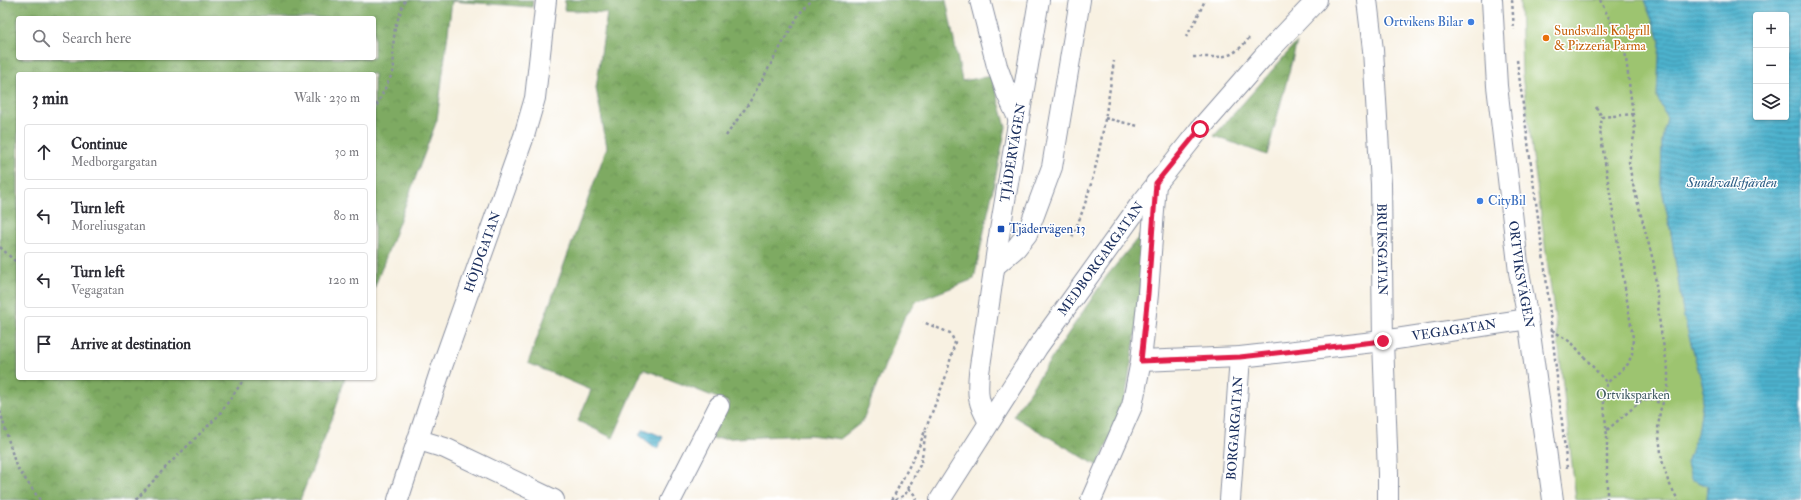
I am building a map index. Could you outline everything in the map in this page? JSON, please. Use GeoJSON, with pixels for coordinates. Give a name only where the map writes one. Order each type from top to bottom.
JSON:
{"type":"FeatureCollection","features":[{"type":"Feature","properties":{"kind":"street","name":"HÖJDGATAN"},"geometry":{"type":"LineString","coordinates":[[398,500],[419,440],[439,375],[516,163],[535,98],[546,0]]}},
{"type":"Feature","properties":{"kind":"street"},"geometry":{"type":"LineString","coordinates":[[980,0],[997,66],[1007,94],[1019,120]]}},
{"type":"Feature","properties":{"kind":"street","name":"TJÄDERVÄGEN"},"geometry":{"type":"LineString","coordinates":[[989,422],[978,402],[977,391],[995,266],[1039,0]]}},
{"type":"Feature","properties":{"kind":"street"},"geometry":{"type":"LineString","coordinates":[[995,266],[1016,248],[1026,234],[1052,166],[1080,0]]}},
{"type":"Feature","properties":{"kind":"street","name":"MEDBORGARGATAN"},"geometry":{"type":"LineString","coordinates":[[940,500],[1037,348],[1156,183],[1200,129],[1263,57],[1317,0]]}},
{"type":"Feature","properties":{"kind":"street","name":"BRUKSGATAN"},"geometry":{"type":"LineString","coordinates":[[1367,0],[1373,50],[1380,178],[1388,500]]}},
{"type":"Feature","properties":{"kind":"street","name":"ORTVIKSVÄGEN"},"geometry":{"type":"LineString","coordinates":[[1492,0],[1496,86],[1519,272],[1528,319],[1552,500]]}},
{"type":"Feature","properties":{"kind":"street"},"geometry":{"type":"LineString","coordinates":[[1090,500],[1132,406],[1141,361],[1148,294],[1156,183]]}},
{"type":"Feature","properties":{"kind":"street","name":"VEGAGATAN"},"geometry":{"type":"LineString","coordinates":[[1141,361],[1240,357],[1383,341],[1528,319]]}},
{"type":"Feature","properties":{"kind":"street","name":"BORGARGATAN"},"geometry":{"type":"LineString","coordinates":[[1230,500],[1240,357]]}},
{"type":"Feature","properties":{"kind":"street"},"geometry":{"type":"LineString","coordinates":[[671,500],[720,406]]}},
{"type":"Feature","properties":{"kind":"street"},"geometry":{"type":"LineString","coordinates":[[419,440],[445,448],[554,500]]}},
{"type":"Feature","properties":{"kind":"path"},"geometry":{"type":"LineString","coordinates":[[376,107],[394,70],[393,47],[395,28],[405,0]]}},
{"type":"Feature","properties":{"kind":"path"},"geometry":{"type":"LineString","coordinates":[[726,136],[749,103],[799,14],[812,0]]}},
{"type":"Feature","properties":{"kind":"path"},"geometry":{"type":"LineString","coordinates":[[1186,37],[1205,0]]}},
{"type":"Feature","properties":{"kind":"path"},"geometry":{"type":"LineString","coordinates":[[1512,0],[1514,30]]}},
{"type":"Feature","properties":{"kind":"path"},"geometry":{"type":"LineString","coordinates":[[1600,0],[1625,50],[1635,130],[1629,162],[1632,181],[1654,264],[1660,326],[1668,370],[1668,388],[1660,411],[1658,429],[1662,460],[1668,481],[1678,500]]}},
{"type":"Feature","properties":{"kind":"path"},"geometry":{"type":"LineString","coordinates":[[1193,57],[1229,56],[1240,50],[1249,38]]}},
{"type":"Feature","properties":{"kind":"path"},"geometry":{"type":"LineString","coordinates":[[1517,60],[1552,330],[1567,470]]}},
{"type":"Feature","properties":{"kind":"path"},"geometry":{"type":"LineString","coordinates":[[1072,237],[1093,180],[1106,118],[1114,61]]}},
{"type":"Feature","properties":{"kind":"path"},"geometry":{"type":"LineString","coordinates":[[1596,108],[1602,117],[1600,132],[1633,338],[1632,354],[1628,364],[1607,383],[1603,393],[1606,431],[1607,500]]}},
{"type":"Feature","properties":{"kind":"path"},"geometry":{"type":"LineString","coordinates":[[1602,117],[1634,114]]}},
{"type":"Feature","properties":{"kind":"path"},"geometry":{"type":"LineString","coordinates":[[1106,118],[1138,126]]}},
{"type":"Feature","properties":{"kind":"path"},"geometry":{"type":"LineString","coordinates":[[0,247],[16,262]]}},
{"type":"Feature","properties":{"kind":"path"},"geometry":{"type":"LineString","coordinates":[[894,500],[927,426],[946,376],[955,342],[953,336],[948,331],[923,322]]}},
{"type":"Feature","properties":{"kind":"path"},"geometry":{"type":"LineString","coordinates":[[1552,330],[1572,343],[1607,383]]}},
{"type":"Feature","properties":{"kind":"path"},"geometry":{"type":"LineString","coordinates":[[136,500],[164,469],[219,415],[244,380]]}},
{"type":"Feature","properties":{"kind":"path"},"geometry":{"type":"LineString","coordinates":[[1606,431],[1641,401],[1652,400],[1663,404]]}},
{"type":"Feature","properties":{"kind":"path"},"geometry":{"type":"LineString","coordinates":[[0,410],[16,466],[40,500]]}},
{"type":"Feature","properties":{"kind":"path"},"geometry":{"type":"LineString","coordinates":[[894,500],[903,497],[922,460],[927,426]]}},
{"type":"Feature","properties":{"kind":"path"},"geometry":{"type":"LineString","coordinates":[[908,488],[914,494],[916,500]]}},
{"type":"Feature","properties":{"kind":"green space"},"geometry":{"type":"Polygon","coordinates":[[[0,0],[533,0],[532,7],[452,1],[437,120],[376,284],[376,72],[16,72],[16,380],[344,380],[334,414],[300,500],[0,500],[0,0]]]}},
{"type":"Feature","properties":{"kind":"green space"},"geometry":{"type":"Polygon","coordinates":[[[565,0],[946,0],[962,81],[992,76],[1006,127],[974,279],[917,301],[904,318],[862,422],[840,439],[810,435],[710,439],[730,403],[643,369],[613,438],[578,421],[591,390],[528,363],[607,147],[596,88],[607,13],[564,10],[565,0]]]}},
{"type":"Feature","properties":{"kind":"green space","name":"Ortviksparken"},"geometry":{"type":"Polygon","coordinates":[[[1520,0],[1644,0],[1660,39],[1657,97],[1667,118],[1662,140],[1661,184],[1671,233],[1684,318],[1704,390],[1699,427],[1687,463],[1691,479],[1708,486],[1707,500],[1576,500],[1558,341],[1522,75],[1520,0]]]}},
{"type":"Feature","properties":{"kind":"green space"},"geometry":{"type":"Polygon","coordinates":[[[1297,42],[1267,155],[1214,136],[1297,42]]]}},
{"type":"Feature","properties":{"kind":"green space"},"geometry":{"type":"Polygon","coordinates":[[[1146,228],[1139,314],[1124,406],[1098,466],[1013,416],[1106,277],[1146,228]]]}},
{"type":"Feature","properties":{"kind":"water","name":"Sundsvallsfjärden"},"geometry":{"type":"Polygon","coordinates":[[[1644,0],[1801,0],[1801,500],[1707,500],[1708,486],[1691,479],[1687,463],[1699,427],[1704,390],[1684,318],[1671,233],[1661,184],[1662,140],[1667,118],[1657,97],[1660,39],[1644,0]]]}},
{"type":"Feature","properties":{"kind":"water"},"geometry":{"type":"Polygon","coordinates":[[[644,429],[663,437],[657,449],[639,435],[644,429]]]}},
{"type":"Feature","properties":{"kind":"place","name":"Ortvikens Bilar"},"geometry":{"type":"Point","coordinates":[1471,22]}},
{"type":"Feature","properties":{"kind":"place","name":"Sundsvalls Kolgrill & Pizzeria Parma"},"geometry":{"type":"Point","coordinates":[1546,38]}},
{"type":"Feature","properties":{"kind":"place","name":"CityBil"},"geometry":{"type":"Point","coordinates":[1480,201]}},
{"type":"Feature","properties":{"kind":"place","name":"Tjädervägen 13"},"geometry":{"type":"Point","coordinates":[1001,229]}},
{"type":"Feature","properties":{"kind":"route"},"geometry":{"type":"LineString","coordinates":[[1200,129],[1156,183],[1148,294],[1141,361],[1240,357],[1383,341]]}}]}
